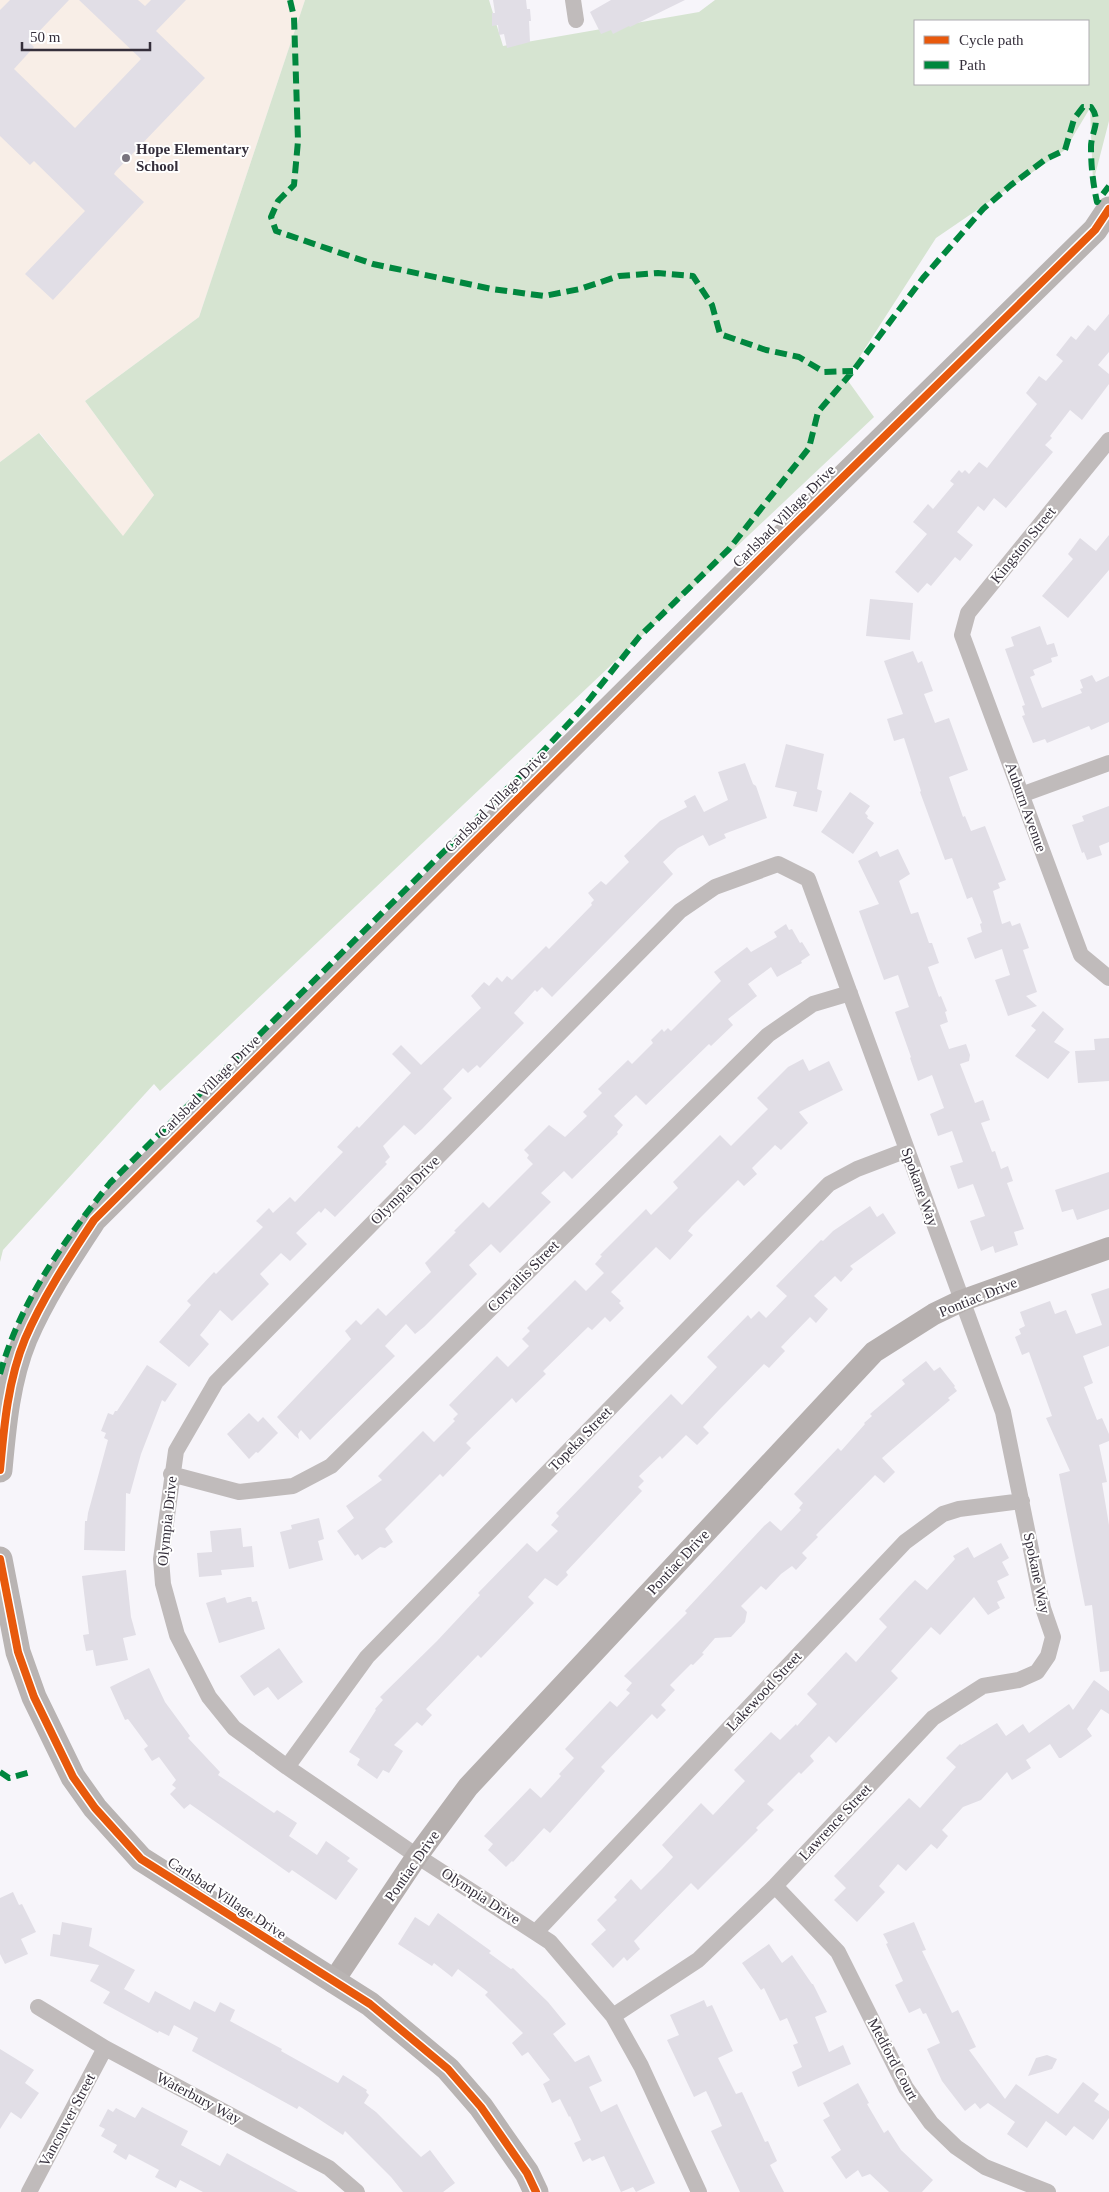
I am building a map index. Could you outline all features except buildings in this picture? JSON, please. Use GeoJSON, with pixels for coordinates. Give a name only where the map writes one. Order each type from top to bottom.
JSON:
{"type":"FeatureCollection","features":[{"type":"Feature","properties":{"kind":"main road","name":"Carlsbad Village Drive"},"geometry":{"type":"LineString","coordinates":[[0,1470],[6,1404],[25,1340],[59,1273],[94,1220],[790,529],[1095,230],[1109,209]]}},
{"type":"Feature","properties":{"kind":"main road","name":"Pontiac Drive"},"geometry":{"type":"LineString","coordinates":[[333,1982],[417,1856],[468,1787],[874,1352],[934,1314],[961,1301],[1109,1248]]}},
{"type":"Feature","properties":{"kind":"main road","name":"Carlsbad Village Drive"},"geometry":{"type":"LineString","coordinates":[[0,1560],[18,1652],[34,1697],[73,1777],[95,1808],[141,1859],[370,2004],[448,2069],[481,2107],[527,2173],[536,2192]]}},
{"type":"Feature","properties":{"kind":"street"},"geometry":{"type":"LineString","coordinates":[[573,0],[576,20]]}},
{"type":"Feature","properties":{"kind":"street","name":"Kingston Street"},"geometry":{"type":"LineString","coordinates":[[971,658],[962,635],[968,613],[1109,440]]}},
{"type":"Feature","properties":{"kind":"street","name":"Auburn Avenue"},"geometry":{"type":"LineString","coordinates":[[971,658],[1081,955],[1109,978]]}},
{"type":"Feature","properties":{"kind":"street"},"geometry":{"type":"LineString","coordinates":[[1021,795],[1109,763]]}},
{"type":"Feature","properties":{"kind":"street","name":"Spokane Way"},"geometry":{"type":"LineString","coordinates":[[680,911],[715,887],[778,864],[808,878],[1003,1412],[1043,1608],[1053,1637]]}},
{"type":"Feature","properties":{"kind":"street","name":"Olympia Drive"},"geometry":{"type":"LineString","coordinates":[[680,911],[216,1382],[176,1451],[171,1474],[161,1559],[163,1584],[177,1635],[209,1697],[234,1728],[287,1767],[417,1856],[550,1942],[613,2016],[641,2066],[699,2192]]}},
{"type":"Feature","properties":{"kind":"street","name":"Corvallis Street"},"geometry":{"type":"LineString","coordinates":[[171,1474],[239,1492],[293,1486],[331,1466],[768,1034],[813,1004],[850,993]]}},
{"type":"Feature","properties":{"kind":"street","name":"Topeka Street"},"geometry":{"type":"LineString","coordinates":[[287,1767],[367,1656],[829,1184],[857,1168],[907,1150]]}},
{"type":"Feature","properties":{"kind":"street","name":"Lakewood Street"},"geometry":{"type":"LineString","coordinates":[[536,1932],[905,1542],[944,1514],[959,1509],[1022,1501]]}},
{"type":"Feature","properties":{"kind":"street","name":"Lawrence Street"},"geometry":{"type":"LineString","coordinates":[[613,2016],[698,1960],[775,1886],[933,1718],[983,1686],[1019,1680],[1036,1672],[1048,1656],[1053,1637]]}},
{"type":"Feature","properties":{"kind":"street","name":"Medford Court"},"geometry":{"type":"LineString","coordinates":[[775,1886],[838,1952],[906,2088],[931,2123],[956,2147],[985,2167],[1048,2192]]}},
{"type":"Feature","properties":{"kind":"street","name":"Waterbury Way"},"geometry":{"type":"LineString","coordinates":[[38,2007],[105,2048],[329,2168],[357,2192]]}},
{"type":"Feature","properties":{"kind":"street","name":"Vancouver Street"},"geometry":{"type":"LineString","coordinates":[[29,2192],[105,2048]]}},
{"type":"Feature","properties":{"kind":"shaded area","name":"Hope Elementary School"},"geometry":{"type":"Polygon","coordinates":[[[0,0],[305,0],[199,317],[85,401],[154,495],[123,537],[40,433],[0,462],[0,0]]]}},
{"type":"Feature","properties":{"kind":"green space"},"geometry":{"type":"Polygon","coordinates":[[[305,0],[489,0],[503,46],[699,12],[715,0],[1109,0],[1109,121],[1093,183],[1090,108],[1065,150],[936,238],[846,378],[874,417],[160,1091],[154,1084],[3,1250],[0,1262],[0,462],[39,433],[123,536],[154,495],[85,401],[199,317],[305,0]]]}},
{"type":"Feature","properties":{"kind":"marked path"},"geometry":{"type":"LineString","coordinates":[[290,0],[294,17],[298,141],[294,185],[278,201],[271,217],[276,231],[373,264],[492,289],[544,296],[580,289],[619,276],[658,273],[693,276],[712,305],[720,334],[766,350],[799,357],[824,372],[853,371]]}},
{"type":"Feature","properties":{"kind":"marked path"},"geometry":{"type":"LineString","coordinates":[[0,1374],[19,1322],[31,1297],[60,1250],[110,1183],[521,775],[581,710],[639,637],[729,549],[809,448],[818,412],[853,371],[923,278],[983,209],[1046,159],[1065,150],[1074,119],[1083,107],[1091,107],[1096,117],[1091,142],[1091,154],[1092,175],[1097,202],[1109,186]]}},
{"type":"Feature","properties":{"kind":"marked path"},"geometry":{"type":"LineString","coordinates":[[0,1772],[9,1778],[31,1772]]}},
{"type":"Feature","properties":{"kind":"cycle path"},"geometry":{"type":"LineString","coordinates":[[0,1470],[5,1420],[14,1371],[25,1339],[48,1293],[94,1220],[790,529],[1095,230],[1109,209]]}},
{"type":"Feature","properties":{"kind":"cycle path"},"geometry":{"type":"LineString","coordinates":[[0,1559],[18,1652],[34,1697],[73,1777],[95,1808],[141,1859],[370,2004],[448,2069],[481,2107],[527,2173],[536,2192]]}},
{"type":"Feature","properties":{"kind":"place","name":"Hope Elementary School"},"geometry":{"type":"Point","coordinates":[126,158]}}]}
